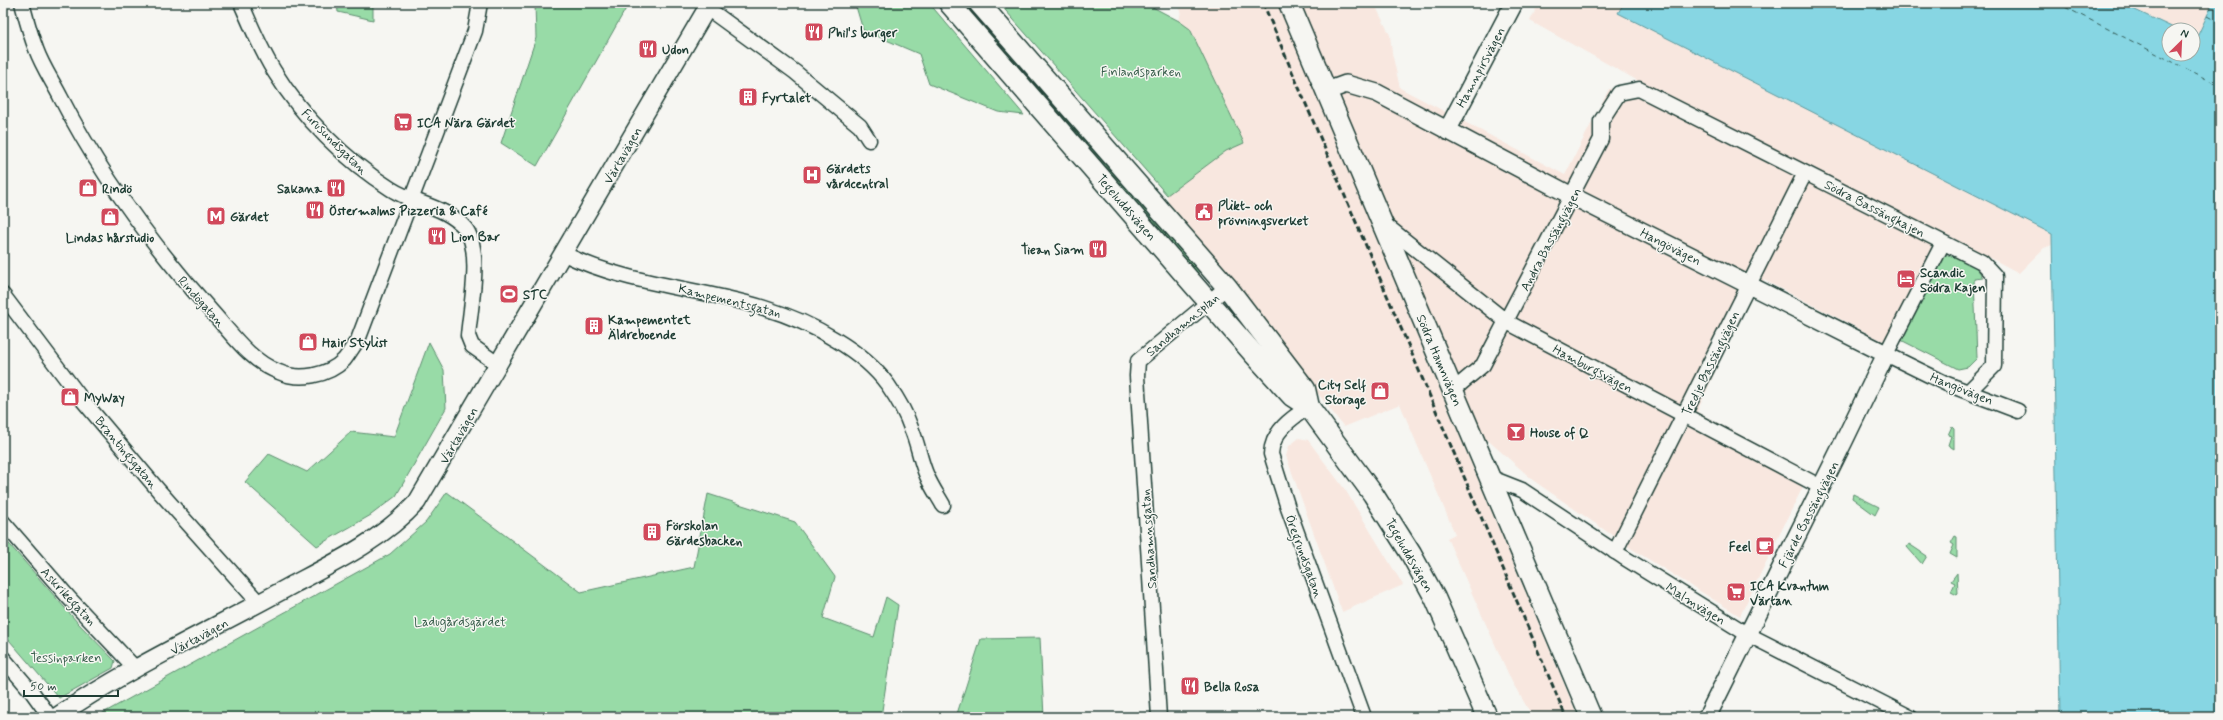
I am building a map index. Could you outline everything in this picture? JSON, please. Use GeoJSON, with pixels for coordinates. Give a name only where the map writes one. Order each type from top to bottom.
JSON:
{"type":"FeatureCollection","features":[{"type":"Feature","properties":{"kind":"main road","name":"Tegeluddsvägen"},"geometry":{"type":"LineString","coordinates":[[949,3],[1292,396],[1309,407],[1373,494],[1411,554],[1456,643],[1487,717]]}},
{"type":"Feature","properties":{"kind":"main road","name":"Tegeluddsvägen"},"geometry":{"type":"LineString","coordinates":[[979,3],[1227,287],[1305,389],[1309,407]]}},
{"type":"Feature","properties":{"kind":"main road","name":"Södra Hamnvägen"},"geometry":{"type":"LineString","coordinates":[[1289,3],[1591,717]]}},
{"type":"Feature","properties":{"kind":"street","name":"Rindögatan"},"geometry":{"type":"LineString","coordinates":[[22,3],[36,50],[82,138],[125,204],[169,264],[242,346],[266,366],[280,373],[296,376],[318,375],[344,360],[358,340],[475,31],[480,3]]}},
{"type":"Feature","properties":{"kind":"street","name":"Furusundsgatan"},"geometry":{"type":"LineString","coordinates":[[241,3],[274,71],[295,101],[348,157],[370,175],[396,192],[448,214],[466,229],[473,246],[474,269],[468,336],[472,346],[499,365]]}},
{"type":"Feature","properties":{"kind":"street","name":"Hamnpirsvägen"},"geometry":{"type":"LineString","coordinates":[[1447,131],[1514,3]]}},
{"type":"Feature","properties":{"kind":"street"},"geometry":{"type":"LineString","coordinates":[[708,5],[795,72],[860,126],[869,140]]}},
{"type":"Feature","properties":{"kind":"street","name":"Värtavägen"},"geometry":{"type":"LineString","coordinates":[[56,717],[136,669],[348,555],[404,516],[417,502],[432,480],[708,5]]}},
{"type":"Feature","properties":{"kind":"street","name":"Hangövägen"},"geometry":{"type":"LineString","coordinates":[[1327,91],[1346,84],[1359,86],[1377,93],[1447,131],[1748,286],[1947,384],[1969,391],[2018,411]]}},
{"type":"Feature","properties":{"kind":"street","name":"Södra Bassängkajen"},"geometry":{"type":"LineString","coordinates":[[1639,90],[1982,262],[1995,276],[1994,366],[1969,391]]}},
{"type":"Feature","properties":{"kind":"street","name":"Andra Bassängvägen"},"geometry":{"type":"LineString","coordinates":[[1452,391],[1483,365],[1601,139],[1601,122],[1619,93],[1639,90]]}},
{"type":"Feature","properties":{"kind":"street","name":"Tredje Bassängvägen"},"geometry":{"type":"LineString","coordinates":[[1615,552],[1805,173]]}},
{"type":"Feature","properties":{"kind":"street","name":"Hamburgsvägen"},"geometry":{"type":"LineString","coordinates":[[1382,222],[1506,322],[1822,487]]}},
{"type":"Feature","properties":{"kind":"street"},"geometry":{"type":"LineString","coordinates":[[1886,354],[1944,243]]}},
{"type":"Feature","properties":{"kind":"street","name":"Kampementsgatan"},"geometry":{"type":"LineString","coordinates":[[564,254],[599,268],[752,303],[785,314],[819,329],[849,348],[874,368],[899,404],[911,427],[927,477],[944,505]]}},
{"type":"Feature","properties":{"kind":"street","name":"Sandhamnsplan"},"geometry":{"type":"LineString","coordinates":[[1138,361],[1227,287]]}},
{"type":"Feature","properties":{"kind":"street","name":"Brantingsgatan"},"geometry":{"type":"LineString","coordinates":[[3,295],[80,397],[159,491],[259,603]]}},
{"type":"Feature","properties":{"kind":"street","name":"Fjärde Bassängvägen"},"geometry":{"type":"LineString","coordinates":[[1707,717],[1822,487],[1886,354]]}},
{"type":"Feature","properties":{"kind":"street","name":"Sandhamnsgatan"},"geometry":{"type":"LineString","coordinates":[[1138,361],[1136,376],[1159,717]]}},
{"type":"Feature","properties":{"kind":"street","name":"Öregrundsgatan"},"geometry":{"type":"LineString","coordinates":[[1309,407],[1277,433],[1274,439],[1271,454],[1288,508],[1364,717]]}},
{"type":"Feature","properties":{"kind":"street","name":"Malmvägen"},"geometry":{"type":"LineString","coordinates":[[1489,477],[1522,490],[1615,552],[1748,634],[1910,717]]}},
{"type":"Feature","properties":{"kind":"street","name":"Askrikegatan"},"geometry":{"type":"LineString","coordinates":[[3,522],[69,598],[136,669]]}},
{"type":"Feature","properties":{"kind":"street"},"geometry":{"type":"LineString","coordinates":[[3,658],[32,692],[50,717]]}},
{"type":"Feature","properties":{"kind":"shaded area"},"geometry":{"type":"Polygon","coordinates":[[[1177,3],[1277,3],[1578,717],[1533,717],[1512,682],[1447,538],[1455,534],[1400,404],[1344,427],[1221,269],[1168,206],[1167,195],[1226,151],[1244,143],[1190,29],[1179,21],[1181,11],[1177,3]]]}},
{"type":"Feature","properties":{"kind":"shaded area"},"geometry":{"type":"Polygon","coordinates":[[[1295,3],[1374,3],[1390,35],[1392,53],[1400,88],[1565,175],[1609,89],[1642,83],[1530,21],[1539,3],[1624,3],[1619,13],[2052,234],[2052,245],[2044,248],[2019,273],[1942,232],[1885,342],[1764,280],[1748,299],[1697,412],[1810,472],[1740,616],[1632,549],[1534,481],[1483,436],[1295,3]]]}},
{"type":"Feature","properties":{"kind":"shaded area"},"geometry":{"type":"Polygon","coordinates":[[[2120,3],[2213,3],[2201,28],[2201,22],[2161,22],[2120,3]]]}},
{"type":"Feature","properties":{"kind":"shaded area"},"geometry":{"type":"Polygon","coordinates":[[[1299,438],[1308,440],[1346,491],[1403,585],[1342,612],[1286,456],[1289,446],[1299,438]]]}},
{"type":"Feature","properties":{"kind":"green space"},"geometry":{"type":"Polygon","coordinates":[[[337,3],[373,3],[373,20],[338,12],[337,3]]]}},
{"type":"Feature","properties":{"kind":"green space"},"geometry":{"type":"Polygon","coordinates":[[[535,3],[629,3],[537,166],[501,143],[536,38],[535,3]]]}},
{"type":"Feature","properties":{"kind":"green space"},"geometry":{"type":"Polygon","coordinates":[[[855,3],[929,3],[1024,115],[998,112],[929,84],[919,54],[863,30],[855,3]]]}},
{"type":"Feature","properties":{"kind":"green space"},"geometry":{"type":"Polygon","coordinates":[[[960,3],[971,3],[1202,269],[1196,274],[960,3]]]}},
{"type":"Feature","properties":{"kind":"green space","name":"Finlandsparken"},"geometry":{"type":"Polygon","coordinates":[[[999,3],[1145,3],[1179,21],[1190,29],[1244,143],[1226,151],[1167,195],[999,3]]]}},
{"type":"Feature","properties":{"kind":"green space"},"geometry":{"type":"Polygon","coordinates":[[[1943,254],[1961,259],[1971,264],[1980,272],[1983,278],[1974,279],[1977,358],[1968,367],[1958,369],[1901,340],[1900,337],[1943,254]]]}},
{"type":"Feature","properties":{"kind":"green space"},"geometry":{"type":"Polygon","coordinates":[[[429,342],[444,370],[446,408],[396,496],[371,515],[317,546],[245,482],[269,454],[307,472],[351,432],[394,437],[429,342]]]}},
{"type":"Feature","properties":{"kind":"green space"},"geometry":{"type":"Polygon","coordinates":[[[1952,426],[1954,428],[1954,449],[1948,445],[1951,436],[1948,435],[1952,426]]]}},
{"type":"Feature","properties":{"kind":"green space","name":"Ladugårdsgärdet"},"geometry":{"type":"Polygon","coordinates":[[[447,492],[581,592],[694,567],[708,494],[795,522],[835,577],[823,618],[874,637],[886,597],[898,605],[881,717],[96,717],[390,554],[426,522],[447,492]]]}},
{"type":"Feature","properties":{"kind":"green space"},"geometry":{"type":"Polygon","coordinates":[[[1853,494],[1879,507],[1875,515],[1852,498],[1853,494]]]}},
{"type":"Feature","properties":{"kind":"green space"},"geometry":{"type":"Polygon","coordinates":[[[1955,536],[1957,537],[1957,558],[1950,554],[1954,545],[1951,543],[1955,536]]]}},
{"type":"Feature","properties":{"kind":"green space","name":"Tessinparken"},"geometry":{"type":"Polygon","coordinates":[[[3,537],[78,623],[115,661],[113,668],[59,698],[3,633],[3,537]]]}},
{"type":"Feature","properties":{"kind":"green space"},"geometry":{"type":"Polygon","coordinates":[[[1909,544],[1927,556],[1922,564],[1907,547],[1909,544]]]}},
{"type":"Feature","properties":{"kind":"green space"},"geometry":{"type":"Polygon","coordinates":[[[1957,573],[1957,595],[1951,592],[1955,583],[1951,581],[1957,573]]]}},
{"type":"Feature","properties":{"kind":"green space"},"geometry":{"type":"Polygon","coordinates":[[[1040,638],[1044,717],[956,717],[981,639],[1040,638]]]}},
{"type":"Feature","properties":{"kind":"water"},"geometry":{"type":"Polygon","coordinates":[[[1624,3],[2120,3],[2161,22],[2161,62],[2201,62],[2201,28],[2213,3],[2220,3],[2220,717],[2060,717],[2052,234],[1618,13],[1624,3]]]}},
{"type":"Feature","properties":{"kind":"ferry route"},"geometry":{"type":"LineString","coordinates":[[2057,3],[2220,86]]}},
{"type":"Feature","properties":{"kind":"ferry route"},"geometry":{"type":"LineString","coordinates":[[2207,16],[2220,23]]}},
{"type":"Feature","properties":{"kind":"railway"},"geometry":{"type":"LineString","coordinates":[[1263,3],[1566,717]]}},
{"type":"Feature","properties":{"kind":"place","name":"Phil's burger"},"geometry":{"type":"Point","coordinates":[814,32]}},
{"type":"Feature","properties":{"kind":"place","name":"Udon"},"geometry":{"type":"Point","coordinates":[648,49]}},
{"type":"Feature","properties":{"kind":"place","name":"Fyrtalet"},"geometry":{"type":"Point","coordinates":[748,97]}},
{"type":"Feature","properties":{"kind":"place","name":"ICA Nära Gärdet"},"geometry":{"type":"Point","coordinates":[403,122]}},
{"type":"Feature","properties":{"kind":"place","name":"Gärdets vårdcentral"},"geometry":{"type":"Point","coordinates":[812,175]}},
{"type":"Feature","properties":{"kind":"place","name":"Rindö"},"geometry":{"type":"Point","coordinates":[88,188]}},
{"type":"Feature","properties":{"kind":"place","name":"Sakana"},"geometry":{"type":"Point","coordinates":[336,188]}},
{"type":"Feature","properties":{"kind":"place","name":"Östermalms Pizzeria & Café"},"geometry":{"type":"Point","coordinates":[315,210]}},
{"type":"Feature","properties":{"kind":"place","name":"Plikt- och prövningsverket"},"geometry":{"type":"Point","coordinates":[1204,212]}},
{"type":"Feature","properties":{"kind":"place","name":"Gärdet"},"geometry":{"type":"Point","coordinates":[216,216]}},
{"type":"Feature","properties":{"kind":"place","name":"Lindas hårstudio"},"geometry":{"type":"Point","coordinates":[110,217]}},
{"type":"Feature","properties":{"kind":"place","name":"Lion Bar"},"geometry":{"type":"Point","coordinates":[437,236]}},
{"type":"Feature","properties":{"kind":"place","name":"Tiean Siam"},"geometry":{"type":"Point","coordinates":[1098,249]}},
{"type":"Feature","properties":{"kind":"place","name":"Scandic Södra Kajen"},"geometry":{"type":"Point","coordinates":[1906,279]}},
{"type":"Feature","properties":{"kind":"place","name":"STC"},"geometry":{"type":"Point","coordinates":[509,294]}},
{"type":"Feature","properties":{"kind":"place","name":"Kampementet Äldreboende"},"geometry":{"type":"Point","coordinates":[594,326]}},
{"type":"Feature","properties":{"kind":"place","name":"Hair Stylist"},"geometry":{"type":"Point","coordinates":[308,342]}},
{"type":"Feature","properties":{"kind":"place","name":"City Self Storage"},"geometry":{"type":"Point","coordinates":[1380,391]}},
{"type":"Feature","properties":{"kind":"place","name":"MyWay"},"geometry":{"type":"Point","coordinates":[70,397]}},
{"type":"Feature","properties":{"kind":"place","name":"House of Q"},"geometry":{"type":"Point","coordinates":[1516,432]}},
{"type":"Feature","properties":{"kind":"place","name":"Förskolan Gärdesbacken"},"geometry":{"type":"Point","coordinates":[652,532]}},
{"type":"Feature","properties":{"kind":"place","name":"Feel"},"geometry":{"type":"Point","coordinates":[1765,546]}},
{"type":"Feature","properties":{"kind":"place","name":"ICA Kvantum Värtan"},"geometry":{"type":"Point","coordinates":[1736,592]}},
{"type":"Feature","properties":{"kind":"place","name":"Bella Rosa"},"geometry":{"type":"Point","coordinates":[1190,686]}}]}
